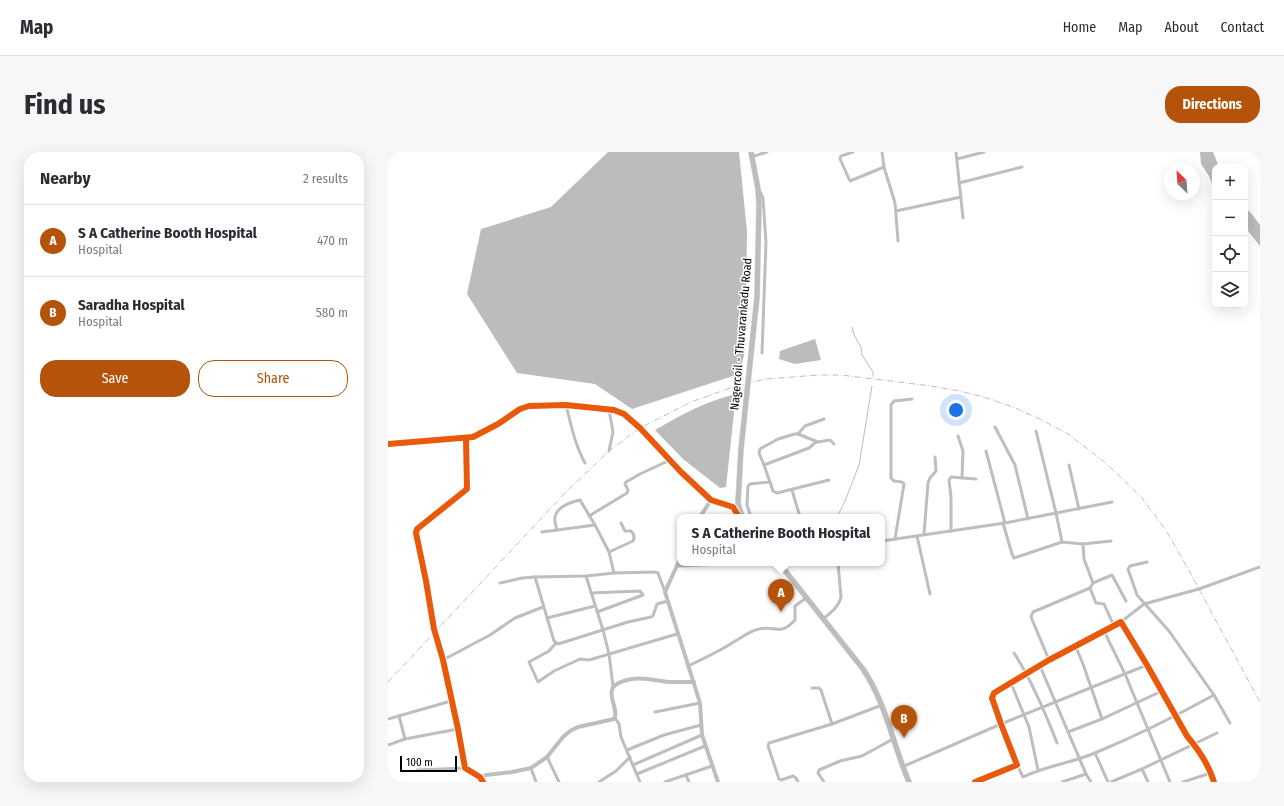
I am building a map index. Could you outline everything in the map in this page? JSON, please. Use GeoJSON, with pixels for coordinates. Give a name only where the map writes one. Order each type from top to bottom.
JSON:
{"type":"FeatureCollection","features":[{"type":"Feature","properties":{"kind":"main road","name":"Nagercoil - Thuvarankadu Road"},"geometry":{"type":"LineString","coordinates":[[741,514],[738,503],[741,449],[756,311],[759,204],[758,189],[751,154]]}},
{"type":"Feature","properties":{"kind":"main road"},"geometry":{"type":"LineString","coordinates":[[781,566],[871,681],[882,705],[902,767],[909,782]]}},
{"type":"Feature","properties":{"kind":"street"},"geometry":{"type":"LineString","coordinates":[[751,154],[767,152]]}},
{"type":"Feature","properties":{"kind":"street"},"geometry":{"type":"LineString","coordinates":[[853,152],[841,156],[840,159],[850,181],[884,167]]}},
{"type":"Feature","properties":{"kind":"street"},"geometry":{"type":"LineString","coordinates":[[882,152],[884,167],[895,203],[898,241]]}},
{"type":"Feature","properties":{"kind":"street"},"geometry":{"type":"LineString","coordinates":[[956,152],[964,218]]}},
{"type":"Feature","properties":{"kind":"street"},"geometry":{"type":"LineString","coordinates":[[957,159],[984,152]]}},
{"type":"Feature","properties":{"kind":"street"},"geometry":{"type":"LineString","coordinates":[[960,183],[1022,167]]}},
{"type":"Feature","properties":{"kind":"street"},"geometry":{"type":"LineString","coordinates":[[758,189],[763,198],[766,242],[762,353]]}},
{"type":"Feature","properties":{"kind":"street"},"geometry":{"type":"LineString","coordinates":[[896,211],[961,196]]}},
{"type":"Feature","properties":{"kind":"street"},"geometry":{"type":"LineString","coordinates":[[895,539],[904,484],[902,482],[894,481],[891,478],[891,405],[894,401],[912,399]]}},
{"type":"Feature","properties":{"kind":"street"},"geometry":{"type":"LineString","coordinates":[[388,444],[476,436],[498,424],[520,409],[540,405],[566,405],[614,410],[624,414],[640,428],[681,472],[711,500],[733,507],[737,514]]}},
{"type":"Feature","properties":{"kind":"street"},"geometry":{"type":"LineString","coordinates":[[566,405],[578,451],[585,463]]}},
{"type":"Feature","properties":{"kind":"street"},"geometry":{"type":"LineString","coordinates":[[609,410],[613,432],[609,451]]}},
{"type":"Feature","properties":{"kind":"street"},"geometry":{"type":"LineString","coordinates":[[824,419],[805,426],[798,434],[782,438],[760,449],[758,452],[775,493],[829,480]]}},
{"type":"Feature","properties":{"kind":"street"},"geometry":{"type":"LineString","coordinates":[[995,426],[1015,465],[1028,519]]}},
{"type":"Feature","properties":{"kind":"street"},"geometry":{"type":"LineString","coordinates":[[1036,431],[1062,542]]}},
{"type":"Feature","properties":{"kind":"street"},"geometry":{"type":"LineString","coordinates":[[798,434],[816,442],[830,440],[834,444]]}},
{"type":"Feature","properties":{"kind":"street"},"geometry":{"type":"LineString","coordinates":[[958,436],[963,451],[962,478]]}},
{"type":"Feature","properties":{"kind":"street"},"geometry":{"type":"LineString","coordinates":[[434,629],[416,532],[467,489],[466,438]]}},
{"type":"Feature","properties":{"kind":"street"},"geometry":{"type":"LineString","coordinates":[[764,465],[809,448],[816,442]]}},
{"type":"Feature","properties":{"kind":"street"},"geometry":{"type":"LineString","coordinates":[[986,451],[1013,557],[1015,558],[1062,542],[1083,544],[1111,542]]}},
{"type":"Feature","properties":{"kind":"street"},"geometry":{"type":"LineString","coordinates":[[924,534],[928,484],[930,478],[936,471],[935,456]]}},
{"type":"Feature","properties":{"kind":"street"},"geometry":{"type":"LineString","coordinates":[[590,516],[627,493],[628,490],[625,484],[626,482],[670,460]]}},
{"type":"Feature","properties":{"kind":"street"},"geometry":{"type":"LineString","coordinates":[[1069,465],[1079,509]]}},
{"type":"Feature","properties":{"kind":"street"},"geometry":{"type":"LineString","coordinates":[[951,531],[951,496],[949,480],[951,477],[976,479]]}},
{"type":"Feature","properties":{"kind":"street"},"geometry":{"type":"LineString","coordinates":[[750,514],[747,505],[748,486],[750,484],[770,482]]}},
{"type":"Feature","properties":{"kind":"street"},"geometry":{"type":"LineString","coordinates":[[792,490],[799,514]]}},
{"type":"Feature","properties":{"kind":"street"},"geometry":{"type":"LineString","coordinates":[[557,530],[555,518],[558,511],[578,500],[581,501],[596,525],[609,552],[614,573]]}},
{"type":"Feature","properties":{"kind":"street"},"geometry":{"type":"LineString","coordinates":[[702,514],[711,500]]}},
{"type":"Feature","properties":{"kind":"street"},"geometry":{"type":"LineString","coordinates":[[885,541],[1028,519],[1112,502]]}},
{"type":"Feature","properties":{"kind":"street"},"geometry":{"type":"LineString","coordinates":[[609,552],[633,541],[633,533],[630,531],[625,531],[621,523]]}},
{"type":"Feature","properties":{"kind":"street"},"geometry":{"type":"LineString","coordinates":[[542,532],[596,525]]}},
{"type":"Feature","properties":{"kind":"street"},"geometry":{"type":"LineString","coordinates":[[917,536],[930,594]]}},
{"type":"Feature","properties":{"kind":"street"},"geometry":{"type":"LineString","coordinates":[[1083,544],[1084,559],[1093,583]]}},
{"type":"Feature","properties":{"kind":"street"},"geometry":{"type":"LineString","coordinates":[[1147,562],[1130,566],[1128,569],[1137,595],[1170,631],[1214,695],[1230,723]]}},
{"type":"Feature","properties":{"kind":"street"},"geometry":{"type":"LineString","coordinates":[[665,592],[678,566]]}},
{"type":"Feature","properties":{"kind":"street"},"geometry":{"type":"LineString","coordinates":[[823,619],[839,605],[841,590],[838,566]]}},
{"type":"Feature","properties":{"kind":"street"},"geometry":{"type":"LineString","coordinates":[[1025,782],[1001,724],[992,698],[994,693],[1075,645],[1114,626],[1144,604],[1199,588],[1260,567]]}},
{"type":"Feature","properties":{"kind":"street"},"geometry":{"type":"LineString","coordinates":[[500,583],[522,578],[535,577],[656,572],[665,592],[677,634],[694,682],[700,703],[700,725],[702,735],[718,782]]}},
{"type":"Feature","properties":{"kind":"street"},"geometry":{"type":"LineString","coordinates":[[1049,660],[1031,617],[1033,612],[1090,588],[1093,583],[1112,575],[1126,601]]}},
{"type":"Feature","properties":{"kind":"street"},"geometry":{"type":"LineString","coordinates":[[586,576],[609,654],[613,686],[611,691],[616,714],[615,718],[619,724],[621,737],[640,782]]}},
{"type":"Feature","properties":{"kind":"street"},"geometry":{"type":"LineString","coordinates":[[535,577],[543,607],[554,641],[556,643]]}},
{"type":"Feature","properties":{"kind":"street"},"geometry":{"type":"LineString","coordinates":[[1090,588],[1096,602],[1104,604],[1114,626]]}},
{"type":"Feature","properties":{"kind":"street"},"geometry":{"type":"LineString","coordinates":[[592,593],[640,592],[643,595],[597,612]]}},
{"type":"Feature","properties":{"kind":"street"},"geometry":{"type":"LineString","coordinates":[[688,666],[714,654],[750,632],[760,628],[783,630],[795,620],[795,606],[806,598]]}},
{"type":"Feature","properties":{"kind":"street"},"geometry":{"type":"LineString","coordinates":[[668,602],[661,602],[657,604],[653,616],[651,617],[628,622],[558,644],[556,643],[549,651],[529,662],[538,682],[554,671],[580,659],[589,660],[677,634]]}},
{"type":"Feature","properties":{"kind":"street"},"geometry":{"type":"LineString","coordinates":[[547,618],[595,606]]}},
{"type":"Feature","properties":{"kind":"street"},"geometry":{"type":"LineString","coordinates":[[443,660],[490,635],[515,618],[543,607]]}},
{"type":"Feature","properties":{"kind":"street"},"geometry":{"type":"LineString","coordinates":[[1120,622],[1147,665],[1187,736],[1211,774],[1214,782]]}},
{"type":"Feature","properties":{"kind":"street"},"geometry":{"type":"LineString","coordinates":[[1104,631],[1138,703],[1170,782]]}},
{"type":"Feature","properties":{"kind":"street"},"geometry":{"type":"LineString","coordinates":[[436,636],[443,660],[465,768]]}},
{"type":"Feature","properties":{"kind":"street"},"geometry":{"type":"LineString","coordinates":[[1075,645],[1102,719]]}},
{"type":"Feature","properties":{"kind":"street"},"geometry":{"type":"LineString","coordinates":[[1014,653],[1027,674],[1057,743]]}},
{"type":"Feature","properties":{"kind":"street"},"geometry":{"type":"LineString","coordinates":[[902,767],[1025,714],[1147,665]]}},
{"type":"Feature","properties":{"kind":"street"},"geometry":{"type":"LineString","coordinates":[[1040,666],[1079,759],[1091,782]]}},
{"type":"Feature","properties":{"kind":"street"},"geometry":{"type":"LineString","coordinates":[[613,686],[627,680],[639,678],[670,682],[694,682]]}},
{"type":"Feature","properties":{"kind":"street"},"geometry":{"type":"LineString","coordinates":[[1011,683],[1029,726],[1038,770]]}},
{"type":"Feature","properties":{"kind":"street"},"geometry":{"type":"LineString","coordinates":[[812,688],[819,688],[821,690],[832,724]]}},
{"type":"Feature","properties":{"kind":"street"},"geometry":{"type":"LineString","coordinates":[[1068,732],[1102,719],[1162,691]]}},
{"type":"Feature","properties":{"kind":"street"},"geometry":{"type":"LineString","coordinates":[[1022,777],[1038,770],[1095,753],[1176,716],[1214,695]]}},
{"type":"Feature","properties":{"kind":"street"},"geometry":{"type":"LineString","coordinates":[[388,719],[451,701]]}},
{"type":"Feature","properties":{"kind":"street"},"geometry":{"type":"LineString","coordinates":[[655,712],[700,703]]}},
{"type":"Feature","properties":{"kind":"street"},"geometry":{"type":"LineString","coordinates":[[798,782],[793,776],[781,780],[779,779],[768,746],[769,743],[832,724],[882,705]]}},
{"type":"Feature","properties":{"kind":"street"},"geometry":{"type":"LineString","coordinates":[[399,716],[405,739]]}},
{"type":"Feature","properties":{"kind":"street"},"geometry":{"type":"LineString","coordinates":[[417,770],[465,768],[476,774],[482,781],[486,775],[531,768],[547,757],[562,737],[570,731],[578,727],[607,722],[615,718]]}},
{"type":"Feature","properties":{"kind":"street"},"geometry":{"type":"LineString","coordinates":[[627,750],[664,735],[700,725]]}},
{"type":"Feature","properties":{"kind":"street"},"geometry":{"type":"LineString","coordinates":[[388,745],[405,739],[458,729]]}},
{"type":"Feature","properties":{"kind":"street"},"geometry":{"type":"LineString","coordinates":[[1095,753],[1110,782],[1142,769],[1217,733]]}},
{"type":"Feature","properties":{"kind":"street"},"geometry":{"type":"LineString","coordinates":[[633,765],[702,735]]}},
{"type":"Feature","properties":{"kind":"street"},"geometry":{"type":"LineString","coordinates":[[824,782],[818,770],[840,761],[862,756],[893,739]]}},
{"type":"Feature","properties":{"kind":"street"},"geometry":{"type":"LineString","coordinates":[[637,774],[705,746]]}},
{"type":"Feature","properties":{"kind":"street"},"geometry":{"type":"LineString","coordinates":[[547,757],[559,782]]}},
{"type":"Feature","properties":{"kind":"street"},"geometry":{"type":"LineString","coordinates":[[599,782],[616,771],[630,757]]}},
{"type":"Feature","properties":{"kind":"street"},"geometry":{"type":"LineString","coordinates":[[975,782],[1017,765]]}},
{"type":"Feature","properties":{"kind":"street"},"geometry":{"type":"LineString","coordinates":[[665,782],[712,766]]}},
{"type":"Feature","properties":{"kind":"street"},"geometry":{"type":"LineString","coordinates":[[531,768],[536,782]]}},
{"type":"Feature","properties":{"kind":"street"},"geometry":{"type":"LineString","coordinates":[[1142,769],[1148,782]]}},
{"type":"Feature","properties":{"kind":"street"},"geometry":{"type":"LineString","coordinates":[[1062,782],[1086,774]]}},
{"type":"Feature","properties":{"kind":"street"},"geometry":{"type":"LineString","coordinates":[[1183,782],[1211,774]]}},
{"type":"Feature","properties":{"kind":"street"},"geometry":{"type":"LineString","coordinates":[[686,775],[689,782]]}},
{"type":"Feature","properties":{"kind":"shaded area"},"geometry":{"type":"Polygon","coordinates":[[[608,152],[739,152],[747,231],[745,352],[739,374],[632,409],[595,384],[517,373],[467,294],[481,229],[551,207],[608,152]]]}},
{"type":"Feature","properties":{"kind":"shaded area"},"geometry":{"type":"Polygon","coordinates":[[[1200,152],[1213,152],[1218,164],[1212,164],[1212,184],[1209,176],[1201,164],[1200,152]]]}},
{"type":"Feature","properties":{"kind":"shaded area"},"geometry":{"type":"Polygon","coordinates":[[[1248,210],[1260,225],[1260,246],[1248,231],[1248,210]]]}},
{"type":"Feature","properties":{"kind":"shaded area"},"geometry":{"type":"Polygon","coordinates":[[[815,339],[821,360],[795,364],[779,359],[780,351],[815,339]]]}},
{"type":"Feature","properties":{"kind":"shaded area"},"geometry":{"type":"Polygon","coordinates":[[[736,394],[726,487],[720,488],[683,459],[655,430],[704,405],[736,394]]]}},
{"type":"Feature","properties":{"kind":"waterway"},"geometry":{"type":"LineString","coordinates":[[852,327],[854,335],[861,347],[862,355],[873,372],[873,376]]}},
{"type":"Feature","properties":{"kind":"waterway"},"geometry":{"type":"LineString","coordinates":[[838,514],[859,465],[872,386]]}},
{"type":"Feature","properties":{"kind":"railway"},"geometry":{"type":"LineString","coordinates":[[388,682],[566,492],[609,451],[640,428],[691,402],[733,387],[765,379],[841,375],[931,386],[987,398],[1013,407],[1040,419],[1068,434],[1089,450],[1108,465],[1142,498],[1167,532],[1260,702]]}},
{"type":"Feature","properties":{"kind":"cycle path"},"geometry":{"type":"LineString","coordinates":[[388,444],[473,437],[498,424],[520,409],[529,406],[566,405],[614,410],[624,414],[640,428],[681,472],[711,500],[733,507],[737,514]]}},
{"type":"Feature","properties":{"kind":"cycle path"},"geometry":{"type":"LineString","coordinates":[[466,438],[467,489],[417,529],[416,533],[434,629],[443,660],[465,768],[480,777],[483,782]]}},
{"type":"Feature","properties":{"kind":"cycle path"},"geometry":{"type":"LineString","coordinates":[[975,782],[1017,765],[992,698],[994,693],[1049,660],[1121,622],[1187,736],[1203,758],[1214,782]]}},
{"type":"Feature","properties":{"kind":"place","name":"S A Catherine Booth Hospital"},"geometry":{"type":"Point","coordinates":[781,612]}},
{"type":"Feature","properties":{"kind":"place","name":"Saradha Hospital"},"geometry":{"type":"Point","coordinates":[904,738]}}]}
